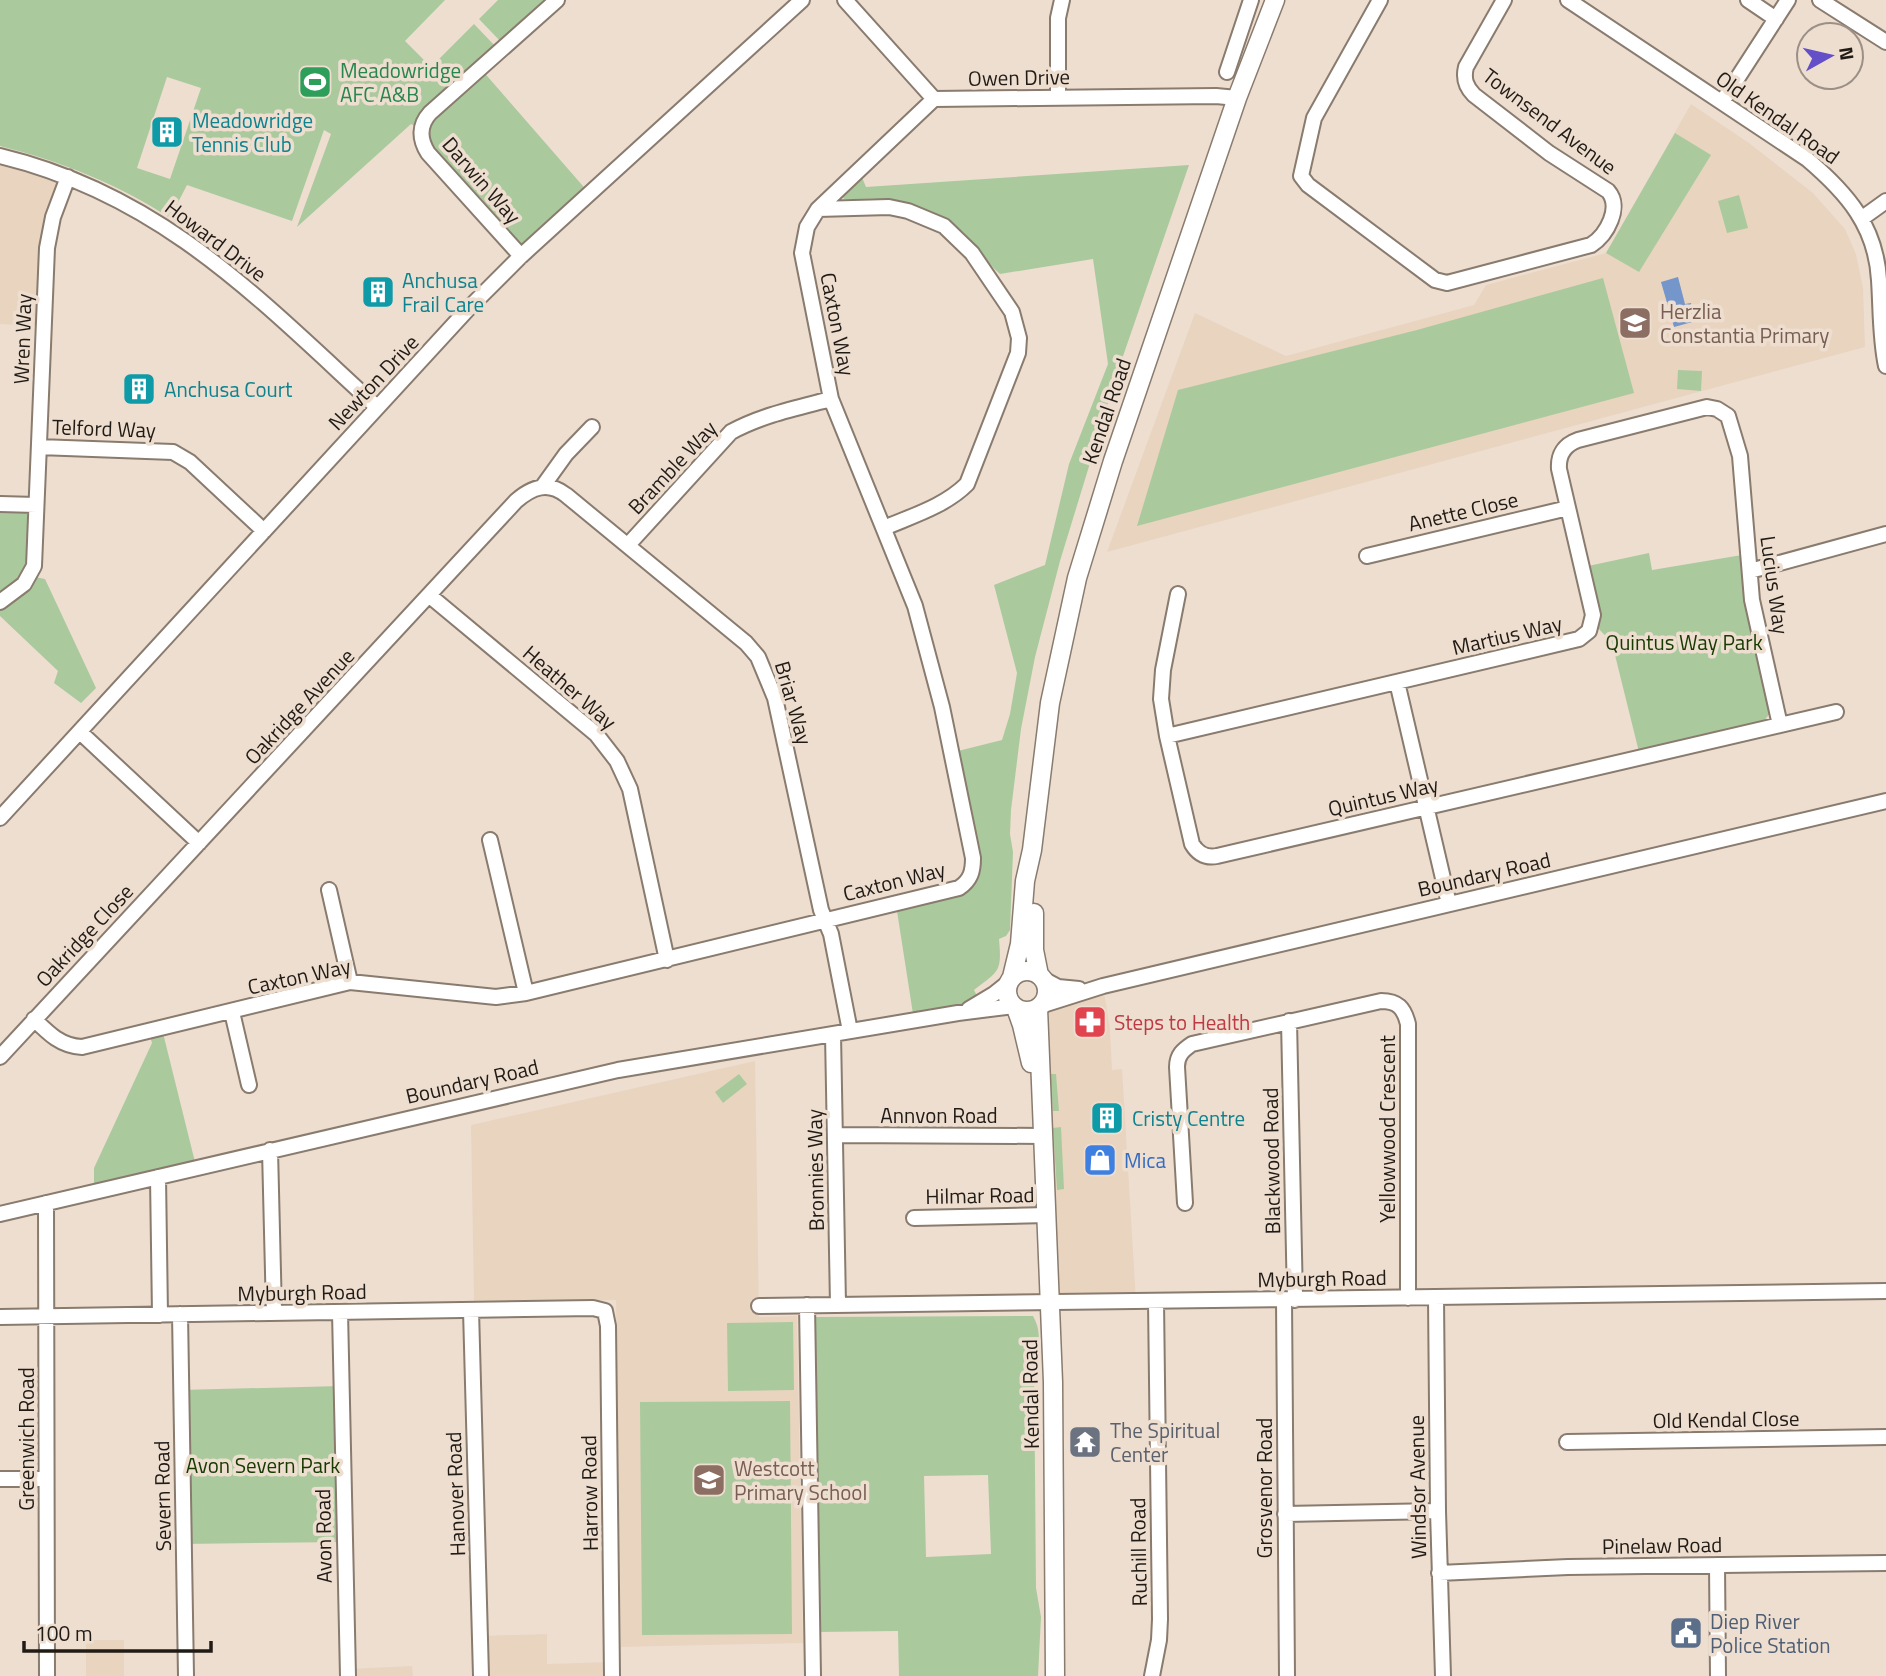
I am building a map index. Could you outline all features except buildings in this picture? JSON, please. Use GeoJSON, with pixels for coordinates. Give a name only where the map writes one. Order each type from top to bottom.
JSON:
{"type":"FeatureCollection","features":[{"type":"Feature","properties":{"kind":"main road","name":"Kendal Road"},"geometry":{"type":"LineString","coordinates":[[1010,980],[1020,944],[1025,881],[1032,850],[1050,703],[1077,578],[1113,461],[1237,98],[1275,0]]}},
{"type":"Feature","properties":{"kind":"main road","name":"Kendal Road"},"geometry":{"type":"LineString","coordinates":[[1032,850],[1035,881],[1034,950],[1040,977]]}},
{"type":"Feature","properties":{"kind":"main road"},"geometry":{"type":"LineString","coordinates":[[1023,971],[1040,977],[1047,990],[1039,1007],[1030,1011],[1015,1007],[1007,994],[1010,980],[1023,971]]}},
{"type":"Feature","properties":{"kind":"main road","name":"Kendal Road"},"geometry":{"type":"LineString","coordinates":[[1015,1007],[1022,1025],[1041,1111]]}},
{"type":"Feature","properties":{"kind":"main road","name":"Kendal Road"},"geometry":{"type":"LineString","coordinates":[[1039,1007],[1041,1111],[1051,1302],[1055,1676]]}},
{"type":"Feature","properties":{"kind":"street","name":"Darwin Way"},"geometry":{"type":"LineString","coordinates":[[521,256],[428,153],[423,143],[422,129],[425,118],[556,0]]}},
{"type":"Feature","properties":{"kind":"street","name":"Newton Drive"},"geometry":{"type":"LineString","coordinates":[[3,809],[81,733],[377,407],[521,256],[802,0]]}},
{"type":"Feature","properties":{"kind":"street"},"geometry":{"type":"LineString","coordinates":[[845,0],[934,99]]}},
{"type":"Feature","properties":{"kind":"street"},"geometry":{"type":"LineString","coordinates":[[1058,98],[1058,18],[1062,0]]}},
{"type":"Feature","properties":{"kind":"street"},"geometry":{"type":"LineString","coordinates":[[1227,72],[1251,0]]}},
{"type":"Feature","properties":{"kind":"street","name":"Townsend Avenue"},"geometry":{"type":"LineString","coordinates":[[1380,0],[1314,118],[1301,173],[1307,185],[1434,280],[1447,284],[1591,245],[1599,240],[1615,212],[1614,200],[1608,191],[1549,153],[1467,87],[1464,77],[1466,68],[1504,0]]}},
{"type":"Feature","properties":{"kind":"street","name":"Old Kendal Road"},"geometry":{"type":"LineString","coordinates":[[1567,0],[1807,159],[1836,184],[1861,219],[1872,244],[1879,271],[1880,322],[1886,366]]}},
{"type":"Feature","properties":{"kind":"street"},"geometry":{"type":"LineString","coordinates":[[1748,0],[1776,19]]}},
{"type":"Feature","properties":{"kind":"street"},"geometry":{"type":"LineString","coordinates":[[1722,102],[1788,0]]}},
{"type":"Feature","properties":{"kind":"street"},"geometry":{"type":"LineString","coordinates":[[1820,0],[1886,42]]}},
{"type":"Feature","properties":{"kind":"street","name":"Owen Drive"},"geometry":{"type":"LineString","coordinates":[[934,99],[1237,98]]}},
{"type":"Feature","properties":{"kind":"street","name":"Caxton Way"},"geometry":{"type":"LineString","coordinates":[[34,1020],[57,1041],[82,1047],[350,982],[496,997],[526,993],[959,888],[967,883],[973,867],[942,707],[915,607],[831,399],[802,253],[807,227],[818,209],[934,99]]}},
{"type":"Feature","properties":{"kind":"street","name":"Howard Drive"},"geometry":{"type":"LineString","coordinates":[[0,156],[37,165],[122,201],[185,240],[254,294],[377,407]]}},
{"type":"Feature","properties":{"kind":"street","name":"Wren Way"},"geometry":{"type":"LineString","coordinates":[[0,602],[24,584],[34,566],[47,248],[53,217],[68,177]]}},
{"type":"Feature","properties":{"kind":"street"},"geometry":{"type":"LineString","coordinates":[[1861,219],[1886,201]]}},
{"type":"Feature","properties":{"kind":"street"},"geometry":{"type":"LineString","coordinates":[[818,209],[889,207],[908,211],[944,226],[972,253],[1012,312],[1020,338],[1018,354],[967,484],[958,494],[884,528]]}},
{"type":"Feature","properties":{"kind":"street","name":"Bramble Way"},"geometry":{"type":"LineString","coordinates":[[628,545],[731,432],[768,416],[831,399]]}},
{"type":"Feature","properties":{"kind":"street","name":"Martius Way"},"geometry":{"type":"LineString","coordinates":[[1167,736],[1585,636],[1593,615],[1559,464],[1563,450],[1571,442],[1697,408],[1712,407],[1723,412]]}},
{"type":"Feature","properties":{"kind":"street","name":"Lucius Way"},"geometry":{"type":"LineString","coordinates":[[1723,412],[1730,421],[1740,456],[1752,600],[1780,725]]}},
{"type":"Feature","properties":{"kind":"street"},"geometry":{"type":"LineString","coordinates":[[543,486],[566,454],[592,427]]}},
{"type":"Feature","properties":{"kind":"street","name":"Telford Way"},"geometry":{"type":"LineString","coordinates":[[39,447],[173,452],[190,462],[264,531]]}},
{"type":"Feature","properties":{"kind":"street","name":"Briar Way"},"geometry":{"type":"LineString","coordinates":[[543,486],[561,491],[746,643],[758,657],[775,698],[821,910],[831,934],[849,1031]]}},
{"type":"Feature","properties":{"kind":"street","name":"Oakridge Avenue"},"geometry":{"type":"LineString","coordinates":[[199,843],[516,501],[528,491],[543,486]]}},
{"type":"Feature","properties":{"kind":"street"},"geometry":{"type":"LineString","coordinates":[[0,504],[36,505]]}},
{"type":"Feature","properties":{"kind":"street","name":"Anette Close"},"geometry":{"type":"LineString","coordinates":[[1367,556],[1568,508]]}},
{"type":"Feature","properties":{"kind":"street"},"geometry":{"type":"LineString","coordinates":[[1750,571],[1886,534]]}},
{"type":"Feature","properties":{"kind":"street","name":"Quintus Way"},"geometry":{"type":"LineString","coordinates":[[1178,594],[1161,685],[1163,712],[1192,844],[1207,857],[1836,712]]}},
{"type":"Feature","properties":{"kind":"street","name":"Heather Way"},"geometry":{"type":"LineString","coordinates":[[430,596],[596,734],[617,761],[626,779],[638,820],[667,960]]}},
{"type":"Feature","properties":{"kind":"street"},"geometry":{"type":"LineString","coordinates":[[1397,682],[1449,904]]}},
{"type":"Feature","properties":{"kind":"street"},"geometry":{"type":"LineString","coordinates":[[81,733],[199,843]]}},
{"type":"Feature","properties":{"kind":"street","name":"Boundary Road"},"geometry":{"type":"LineString","coordinates":[[1039,1007],[1092,989],[1886,801]]}},
{"type":"Feature","properties":{"kind":"street"},"geometry":{"type":"LineString","coordinates":[[490,840],[526,993]]}},
{"type":"Feature","properties":{"kind":"street","name":"Oakridge Close"},"geometry":{"type":"LineString","coordinates":[[0,1057],[199,843]]}},
{"type":"Feature","properties":{"kind":"street"},"geometry":{"type":"LineString","coordinates":[[329,890],[350,982]]}},
{"type":"Feature","properties":{"kind":"street","name":"Boundary Road"},"geometry":{"type":"LineString","coordinates":[[1040,977],[1065,988],[1092,989]]}},
{"type":"Feature","properties":{"kind":"street","name":"Boundary Road"},"geometry":{"type":"LineString","coordinates":[[958,1013],[989,998],[1010,980]]}},
{"type":"Feature","properties":{"kind":"street","name":"Yellowwood Crescent"},"geometry":{"type":"LineString","coordinates":[[1185,1203],[1177,1067],[1180,1053],[1192,1044],[1381,1001],[1392,1001],[1401,1007],[1408,1024],[1408,1298]]}},
{"type":"Feature","properties":{"kind":"street","name":"Boundary Road"},"geometry":{"type":"LineString","coordinates":[[0,1214],[618,1070],[958,1013],[1015,1007]]}},
{"type":"Feature","properties":{"kind":"street"},"geometry":{"type":"LineString","coordinates":[[232,1012],[249,1085]]}},
{"type":"Feature","properties":{"kind":"street","name":"Blackwood Road"},"geometry":{"type":"LineString","coordinates":[[1289,1021],[1289,1300]]}},
{"type":"Feature","properties":{"kind":"street","name":"Bronnies Way"},"geometry":{"type":"LineString","coordinates":[[832,1034],[838,1305]]}},
{"type":"Feature","properties":{"kind":"street","name":"Annvon Road"},"geometry":{"type":"LineString","coordinates":[[835,1135],[1043,1136]]}},
{"type":"Feature","properties":{"kind":"street"},"geometry":{"type":"LineString","coordinates":[[270,1150],[274,1313]]}},
{"type":"Feature","properties":{"kind":"street"},"geometry":{"type":"LineString","coordinates":[[158,1177],[160,1315]]}},
{"type":"Feature","properties":{"kind":"street","name":"Greenwich Road"},"geometry":{"type":"LineString","coordinates":[[46,1203],[47,1676]]}},
{"type":"Feature","properties":{"kind":"street","name":"Hilmar Road"},"geometry":{"type":"LineString","coordinates":[[914,1218],[1047,1215]]}},
{"type":"Feature","properties":{"kind":"street","name":"Myburgh Road"},"geometry":{"type":"LineString","coordinates":[[759,1306],[1886,1291]]}},
{"type":"Feature","properties":{"kind":"street","name":"Windsor Avenue"},"geometry":{"type":"LineString","coordinates":[[1436,1298],[1443,1676]]}},
{"type":"Feature","properties":{"kind":"street","name":"Grosvenor Road"},"geometry":{"type":"LineString","coordinates":[[1287,1676],[1285,1514],[1289,1300]]}},
{"type":"Feature","properties":{"kind":"street","name":"Ruchill Road"},"geometry":{"type":"LineString","coordinates":[[1152,1676],[1160,1619],[1156,1301]]}},
{"type":"Feature","properties":{"kind":"street"},"geometry":{"type":"LineString","coordinates":[[807,1305],[813,1676]]}},
{"type":"Feature","properties":{"kind":"street","name":"Myburgh Road"},"geometry":{"type":"LineString","coordinates":[[0,1317],[593,1308],[605,1311]]}},
{"type":"Feature","properties":{"kind":"street","name":"Hanover Road"},"geometry":{"type":"LineString","coordinates":[[471,1310],[481,1676]]}},
{"type":"Feature","properties":{"kind":"street","name":"Harrow Road"},"geometry":{"type":"LineString","coordinates":[[605,1311],[608,1326],[612,1676]]}},
{"type":"Feature","properties":{"kind":"street","name":"Avon Road"},"geometry":{"type":"LineString","coordinates":[[340,1312],[348,1676]]}},
{"type":"Feature","properties":{"kind":"street","name":"Severn Road"},"geometry":{"type":"LineString","coordinates":[[180,1314],[186,1676]]}},
{"type":"Feature","properties":{"kind":"street","name":"Old Kendal Close"},"geometry":{"type":"LineString","coordinates":[[1567,1442],[1886,1437]]}},
{"type":"Feature","properties":{"kind":"street"},"geometry":{"type":"LineString","coordinates":[[0,1479],[46,1479]]}},
{"type":"Feature","properties":{"kind":"street"},"geometry":{"type":"LineString","coordinates":[[1285,1514],[1438,1511]]}},
{"type":"Feature","properties":{"kind":"street","name":"Pinelaw Road"},"geometry":{"type":"LineString","coordinates":[[1439,1573],[1568,1567],[1886,1563]]}},
{"type":"Feature","properties":{"kind":"street"},"geometry":{"type":"LineString","coordinates":[[1717,1565],[1718,1676]]}},
{"type":"Feature","properties":{"kind":"shaded area","name":"Herzlia Constantia Primary"},"geometry":{"type":"Polygon","coordinates":[[[1691,104],[1749,143],[1813,193],[1845,229],[1856,254],[1863,288],[1865,347],[1107,552],[1195,313],[1286,356],[1474,305],[1486,285],[1606,253],[1691,104]]]}},
{"type":"Feature","properties":{"kind":"shaded area"},"geometry":{"type":"Polygon","coordinates":[[[0,156],[68,177],[53,217],[43,326],[0,324],[0,156]]]}},
{"type":"Feature","properties":{"kind":"shaded area"},"geometry":{"type":"Polygon","coordinates":[[[1103,986],[1110,1029],[1112,1070],[1122,1069],[1136,1301],[1051,1302],[1040,1006],[1103,986]]]}},
{"type":"Feature","properties":{"kind":"shaded area","name":"Westcott Primary School"},"geometry":{"type":"Polygon","coordinates":[[[755,1061],[759,1317],[797,1316],[803,1643],[621,1647],[616,1300],[474,1302],[471,1125],[755,1061]]]}},
{"type":"Feature","properties":{"kind":"shaded area"},"geometry":{"type":"Polygon","coordinates":[[[547,1634],[547,1664],[612,1662],[612,1676],[481,1676],[480,1636],[547,1634]]]}},
{"type":"Feature","properties":{"kind":"shaded area"},"geometry":{"type":"Polygon","coordinates":[[[86,1640],[124,1640],[124,1676],[86,1676],[86,1640]]]}},
{"type":"Feature","properties":{"kind":"shaded area"},"geometry":{"type":"Polygon","coordinates":[[[412,1666],[413,1676],[348,1676],[348,1669],[412,1666]]]}},
{"type":"Feature","properties":{"kind":"green space"},"geometry":{"type":"Polygon","coordinates":[[[0,0],[445,0],[405,41],[431,67],[474,24],[496,47],[423,112],[415,126],[411,124],[297,227],[331,134],[324,130],[292,221],[187,185],[170,218],[88,175],[0,146],[0,0]],[[167,77],[137,168],[170,179],[201,88],[167,77]]]}},
{"type":"Feature","properties":{"kind":"green space"},"geometry":{"type":"Polygon","coordinates":[[[498,0],[547,0],[501,42],[479,19],[498,0]]]}},
{"type":"Feature","properties":{"kind":"green space"},"geometry":{"type":"Polygon","coordinates":[[[481,69],[589,193],[521,256],[422,135],[422,129],[481,69]]]}},
{"type":"Feature","properties":{"kind":"green space"},"geometry":{"type":"Polygon","coordinates":[[[1675,133],[1711,155],[1639,272],[1606,253],[1675,133]]]}},
{"type":"Feature","properties":{"kind":"green space"},"geometry":{"type":"Polygon","coordinates":[[[1189,165],[1121,362],[1060,561],[1035,657],[1021,729],[1011,810],[1010,834],[1013,852],[1010,930],[1006,936],[999,939],[999,965],[994,974],[974,990],[978,998],[973,1002],[913,1014],[897,911],[961,894],[969,888],[958,751],[1002,740],[1010,714],[1017,673],[994,585],[1045,565],[1069,464],[1108,364],[1093,259],[1000,274],[964,233],[935,213],[900,202],[844,199],[842,195],[861,175],[866,187],[1189,165]]]}},
{"type":"Feature","properties":{"kind":"green space"},"geometry":{"type":"Polygon","coordinates":[[[1739,195],[1748,228],[1727,233],[1718,201],[1739,195]]]}},
{"type":"Feature","properties":{"kind":"green space"},"geometry":{"type":"Polygon","coordinates":[[[1603,278],[1634,393],[1137,526],[1178,390],[1417,330],[1603,278]]]}},
{"type":"Feature","properties":{"kind":"green space"},"geometry":{"type":"Polygon","coordinates":[[[1678,370],[1702,371],[1701,391],[1677,389],[1678,370]]]}},
{"type":"Feature","properties":{"kind":"green space"},"geometry":{"type":"Polygon","coordinates":[[[0,504],[36,505],[34,566],[0,602],[0,504]]]}},
{"type":"Feature","properties":{"kind":"green space","name":"Quintus Way Park"},"geometry":{"type":"Polygon","coordinates":[[[1649,553],[1652,570],[1742,555],[1771,712],[1763,722],[1639,752],[1612,643],[1598,628],[1599,615],[1588,566],[1649,553]]]}},
{"type":"Feature","properties":{"kind":"green space"},"geometry":{"type":"Polygon","coordinates":[[[35,577],[45,579],[96,688],[81,703],[54,683],[58,671],[0,616],[0,608],[35,577]]]}},
{"type":"Feature","properties":{"kind":"green space"},"geometry":{"type":"Polygon","coordinates":[[[163,1033],[195,1162],[94,1185],[94,1168],[152,1043],[150,1036],[163,1033]]]}},
{"type":"Feature","properties":{"kind":"green space"},"geometry":{"type":"Polygon","coordinates":[[[739,1074],[747,1084],[723,1103],[715,1092],[739,1074]]]}},
{"type":"Feature","properties":{"kind":"green space"},"geometry":{"type":"Polygon","coordinates":[[[1050,1074],[1056,1074],[1059,1111],[1053,1111],[1050,1074]]]}},
{"type":"Feature","properties":{"kind":"green space"},"geometry":{"type":"Polygon","coordinates":[[[1061,1127],[1064,1189],[1057,1190],[1053,1128],[1061,1127]]]}},
{"type":"Feature","properties":{"kind":"green space"},"geometry":{"type":"Polygon","coordinates":[[[1033,1316],[1039,1336],[1034,1357],[1036,1588],[1041,1617],[1038,1676],[899,1676],[898,1631],[818,1632],[814,1317],[1033,1316]],[[988,1475],[924,1476],[926,1557],[991,1554],[988,1475]]]}},
{"type":"Feature","properties":{"kind":"green space"},"geometry":{"type":"Polygon","coordinates":[[[793,1322],[794,1390],[728,1391],[727,1323],[793,1322]]]}},
{"type":"Feature","properties":{"kind":"green space","name":"Avon Severn Park"},"geometry":{"type":"Polygon","coordinates":[[[341,1386],[345,1542],[183,1544],[180,1390],[341,1386]]]}},
{"type":"Feature","properties":{"kind":"green space"},"geometry":{"type":"Polygon","coordinates":[[[790,1401],[792,1634],[642,1635],[640,1402],[790,1401]]]}},
{"type":"Feature","properties":{"kind":"water"},"geometry":{"type":"Polygon","coordinates":[[[1678,277],[1685,304],[1691,303],[1696,321],[1674,327],[1661,282],[1678,277]]]}},
{"type":"Feature","properties":{"kind":"place","name":"Meadowridge AFC A&B"},"geometry":{"type":"Point","coordinates":[315,82]}},
{"type":"Feature","properties":{"kind":"place","name":"Meadowridge Tennis Club"},"geometry":{"type":"Point","coordinates":[167,132]}},
{"type":"Feature","properties":{"kind":"place","name":"Anchusa Frail Care"},"geometry":{"type":"Point","coordinates":[378,292]}},
{"type":"Feature","properties":{"kind":"place","name":"Herzlia Constantia Primary"},"geometry":{"type":"Point","coordinates":[1635,323]}},
{"type":"Feature","properties":{"kind":"place","name":"Anchusa Court"},"geometry":{"type":"Point","coordinates":[139,389]}},
{"type":"Feature","properties":{"kind":"place","name":"Steps to Health"},"geometry":{"type":"Point","coordinates":[1090,1022]}},
{"type":"Feature","properties":{"kind":"place","name":"Cristy Centre"},"geometry":{"type":"Point","coordinates":[1107,1118]}},
{"type":"Feature","properties":{"kind":"place","name":"Mica"},"geometry":{"type":"Point","coordinates":[1100,1160]}},
{"type":"Feature","properties":{"kind":"place","name":"The Spiritual Center"},"geometry":{"type":"Point","coordinates":[1085,1442]}},
{"type":"Feature","properties":{"kind":"place","name":"Westcott Primary School"},"geometry":{"type":"Point","coordinates":[709,1480]}},
{"type":"Feature","properties":{"kind":"place","name":"Diep River Police Station"},"geometry":{"type":"Point","coordinates":[1686,1633]}}]}
